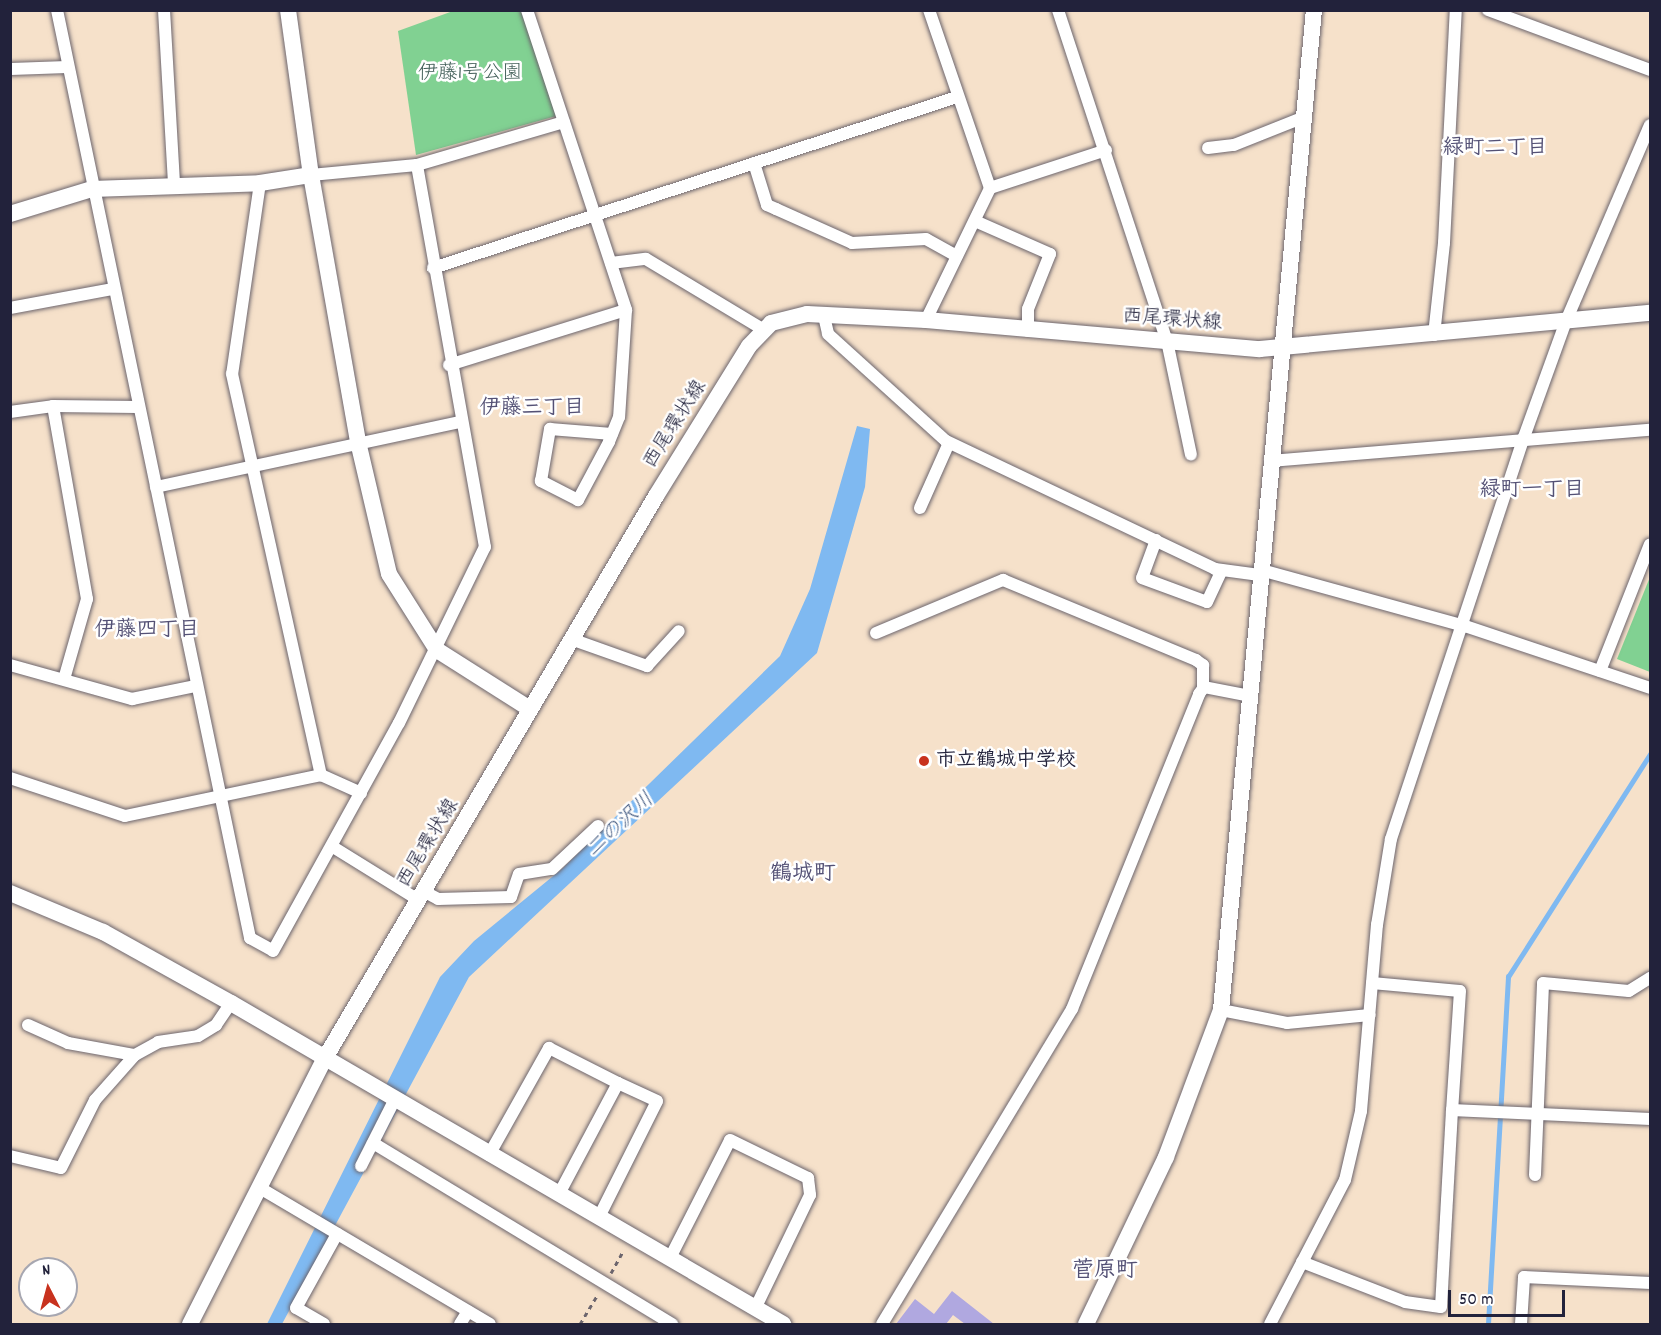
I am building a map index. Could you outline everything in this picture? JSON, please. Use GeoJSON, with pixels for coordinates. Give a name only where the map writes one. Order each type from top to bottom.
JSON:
{"type":"FeatureCollection","features":[{"type":"Feature","properties":{"kind":"street"},"geometry":{"type":"LineString","coordinates":[[57,10],[195,686],[221,795],[250,938],[273,951],[333,848],[437,650],[485,547],[459,422],[417,165]]}},
{"type":"Feature","properties":{"kind":"street"},"geometry":{"type":"LineString","coordinates":[[164,10],[174,184]]}},
{"type":"Feature","properties":{"kind":"street"},"geometry":{"type":"LineString","coordinates":[[288,10],[310,176],[359,446],[389,574],[437,650],[530,709]]}},
{"type":"Feature","properties":{"kind":"street"},"geometry":{"type":"LineString","coordinates":[[527,10],[626,310],[619,417],[612,434],[578,500],[541,481],[550,429],[612,434]]}},
{"type":"Feature","properties":{"kind":"street"},"geometry":{"type":"LineString","coordinates":[[926,320],[990,188],[929,10]]}},
{"type":"Feature","properties":{"kind":"street"},"geometry":{"type":"LineString","coordinates":[[1058,10],[1106,150],[1167,341],[1191,455]]}},
{"type":"Feature","properties":{"kind":"street"},"geometry":{"type":"LineString","coordinates":[[1086,1324],[1167,1157],[1221,1010],[1280,348],[1314,10]]}},
{"type":"Feature","properties":{"kind":"street"},"geometry":{"type":"LineString","coordinates":[[1434,335],[1444,243],[1456,10]]}},
{"type":"Feature","properties":{"kind":"street"},"geometry":{"type":"LineString","coordinates":[[1488,10],[1650,70]]}},
{"type":"Feature","properties":{"kind":"street"},"geometry":{"type":"LineString","coordinates":[[10,69],[68,67]]}},
{"type":"Feature","properties":{"kind":"street"},"geometry":{"type":"LineString","coordinates":[[433,268],[957,97]]}},
{"type":"Feature","properties":{"kind":"street"},"geometry":{"type":"LineString","coordinates":[[1208,148],[1234,145],[1302,118]]}},
{"type":"Feature","properties":{"kind":"street"},"geometry":{"type":"LineString","coordinates":[[10,214],[92,189],[174,184],[260,183],[417,165],[564,122]]}},
{"type":"Feature","properties":{"kind":"street"},"geometry":{"type":"LineString","coordinates":[[1270,1324],[1345,1179],[1362,1111],[1372,983],[1391,839],[1465,626],[1524,437],[1566,321],[1650,125]]}},
{"type":"Feature","properties":{"kind":"street"},"geometry":{"type":"LineString","coordinates":[[990,188],[1106,150]]}},
{"type":"Feature","properties":{"kind":"street"},"geometry":{"type":"LineString","coordinates":[[754,164],[767,205],[852,243],[926,239],[957,256]]}},
{"type":"Feature","properties":{"kind":"street"},"geometry":{"type":"LineString","coordinates":[[260,183],[232,374],[255,467],[321,775]]}},
{"type":"Feature","properties":{"kind":"street"},"geometry":{"type":"LineString","coordinates":[[975,220],[1050,254],[1028,309],[1028,331]]}},
{"type":"Feature","properties":{"kind":"street"},"geometry":{"type":"LineString","coordinates":[[611,263],[646,259],[764,330]]}},
{"type":"Feature","properties":{"kind":"street"},"geometry":{"type":"LineString","coordinates":[[10,308],[113,289]]}},
{"type":"Feature","properties":{"kind":"street"},"geometry":{"type":"LineString","coordinates":[[449,365],[626,310]]}},
{"type":"Feature","properties":{"kind":"street","name":"西尾環状線"},"geometry":{"type":"LineString","coordinates":[[190,1324],[325,1058],[423,897],[571,639],[764,330],[789,317],[824,316],[926,320],[1028,331],[1280,348],[1650,313]]}},
{"type":"Feature","properties":{"kind":"street"},"geometry":{"type":"LineString","coordinates":[[824,316],[828,334],[949,443],[1222,570],[1261,572],[1465,626],[1650,688]]}},
{"type":"Feature","properties":{"kind":"street"},"geometry":{"type":"LineString","coordinates":[[10,412],[53,406],[137,407]]}},
{"type":"Feature","properties":{"kind":"street"},"geometry":{"type":"LineString","coordinates":[[53,406],[87,599],[64,679]]}},
{"type":"Feature","properties":{"kind":"street"},"geometry":{"type":"LineString","coordinates":[[156,487],[359,446],[459,422]]}},
{"type":"Feature","properties":{"kind":"street"},"geometry":{"type":"LineString","coordinates":[[1270,461],[1524,437],[1650,430]]}},
{"type":"Feature","properties":{"kind":"street"},"geometry":{"type":"LineString","coordinates":[[920,508],[949,443]]}},
{"type":"Feature","properties":{"kind":"street"},"geometry":{"type":"LineString","coordinates":[[1156,540],[1142,578],[1207,602],[1222,570]]}},
{"type":"Feature","properties":{"kind":"street"},"geometry":{"type":"LineString","coordinates":[[1600,671],[1650,544]]}},
{"type":"Feature","properties":{"kind":"street"},"geometry":{"type":"LineString","coordinates":[[876,633],[1003,580],[1196,660],[1203,665],[1203,688],[1072,1009],[882,1324]]}},
{"type":"Feature","properties":{"kind":"street"},"geometry":{"type":"LineString","coordinates":[[571,639],[647,666],[680,631]]}},
{"type":"Feature","properties":{"kind":"street"},"geometry":{"type":"LineString","coordinates":[[10,665],[132,699],[195,686]]}},
{"type":"Feature","properties":{"kind":"street"},"geometry":{"type":"LineString","coordinates":[[1203,688],[1250,696]]}},
{"type":"Feature","properties":{"kind":"street"},"geometry":{"type":"LineString","coordinates":[[10,778],[125,816],[321,775],[361,793]]}},
{"type":"Feature","properties":{"kind":"street"},"geometry":{"type":"LineString","coordinates":[[333,848],[423,897],[438,899],[511,897],[519,874],[552,868],[598,826]]}},
{"type":"Feature","properties":{"kind":"street"},"geometry":{"type":"LineString","coordinates":[[10,893],[103,932],[231,1003],[412,1112],[600,1215],[783,1324]]}},
{"type":"Feature","properties":{"kind":"street"},"geometry":{"type":"LineString","coordinates":[[1535,1174],[1534,1114],[1543,983],[1629,991],[1650,978]]}},
{"type":"Feature","properties":{"kind":"street"},"geometry":{"type":"LineString","coordinates":[[1302,1262],[1405,1302],[1441,1306],[1460,991],[1372,983]]}},
{"type":"Feature","properties":{"kind":"street"},"geometry":{"type":"LineString","coordinates":[[10,1155],[61,1168],[95,1100],[135,1055],[158,1042],[198,1036],[216,1025],[231,1003]]}},
{"type":"Feature","properties":{"kind":"street"},"geometry":{"type":"LineString","coordinates":[[1221,1010],[1287,1023],[1370,1015]]}},
{"type":"Feature","properties":{"kind":"street"},"geometry":{"type":"LineString","coordinates":[[28,1025],[68,1043],[135,1055]]}},
{"type":"Feature","properties":{"kind":"street"},"geometry":{"type":"LineString","coordinates":[[489,1155],[549,1048],[657,1101],[600,1215]]}},
{"type":"Feature","properties":{"kind":"street"},"geometry":{"type":"LineString","coordinates":[[559,1194],[618,1083]]}},
{"type":"Feature","properties":{"kind":"street"},"geometry":{"type":"LineString","coordinates":[[361,1166],[394,1101]]}},
{"type":"Feature","properties":{"kind":"street"},"geometry":{"type":"LineString","coordinates":[[1452,1110],[1650,1119]]}},
{"type":"Feature","properties":{"kind":"street"},"geometry":{"type":"LineString","coordinates":[[670,1258],[730,1140],[808,1178],[810,1195],[755,1309]]}},
{"type":"Feature","properties":{"kind":"street"},"geometry":{"type":"LineString","coordinates":[[373,1143],[672,1324]]}},
{"type":"Feature","properties":{"kind":"street"},"geometry":{"type":"LineString","coordinates":[[260,1188],[490,1324]]}},
{"type":"Feature","properties":{"kind":"street"},"geometry":{"type":"LineString","coordinates":[[324,1324],[296,1308],[337,1234]]}},
{"type":"Feature","properties":{"kind":"street"},"geometry":{"type":"LineString","coordinates":[[1521,1324],[1524,1277],[1650,1283]]}},
{"type":"Feature","properties":{"kind":"street"},"geometry":{"type":"LineString","coordinates":[[460,1324],[468,1311]]}},
{"type":"Feature","properties":{"kind":"green space","name":"伊藤1号公園"},"geometry":{"type":"Polygon","coordinates":[[[453,11],[525,11],[560,115],[416,155],[398,31],[453,11]]]}},
{"type":"Feature","properties":{"kind":"green space"},"geometry":{"type":"Polygon","coordinates":[[[1650,577],[1650,672],[1617,659],[1650,577]]]}},
{"type":"Feature","properties":{"kind":"water","name":"二の沢川"},"geometry":{"type":"Polygon","coordinates":[[[857,426],[870,429],[865,487],[817,653],[469,977],[282,1324],[267,1324],[440,977],[474,941],[563,868],[780,656],[810,589],[857,426]]]}},
{"type":"Feature","properties":{"kind":"building"},"geometry":{"type":"Polygon","coordinates":[[[952,1291],[994,1324],[965,1324],[953,1315],[946,1324],[896,1324],[915,1299],[934,1314],[952,1291]]]}},
{"type":"Feature","properties":{"kind":"waterway"},"geometry":{"type":"LineString","coordinates":[[1488,1324],[1508,977],[1650,754]]}},
{"type":"Feature","properties":{"kind":"place","name":"市立鶴城中学校"},"geometry":{"type":"Point","coordinates":[924,761]}},
{"type":"Feature","properties":{"kind":"district","name":"緑町二丁目"},"geometry":{"type":"Point","coordinates":[1495,149]}},
{"type":"Feature","properties":{"kind":"district","name":"伊藤三丁目"},"geometry":{"type":"Point","coordinates":[532,409]}},
{"type":"Feature","properties":{"kind":"district","name":"緑町一丁目"},"geometry":{"type":"Point","coordinates":[1532,491]}},
{"type":"Feature","properties":{"kind":"district","name":"伊藤四丁目"},"geometry":{"type":"Point","coordinates":[147,631]}},
{"type":"Feature","properties":{"kind":"district","name":"鶴城町"},"geometry":{"type":"Point","coordinates":[803,875]}},
{"type":"Feature","properties":{"kind":"district","name":"菅原町"},"geometry":{"type":"Point","coordinates":[1105,1272]}}]}
